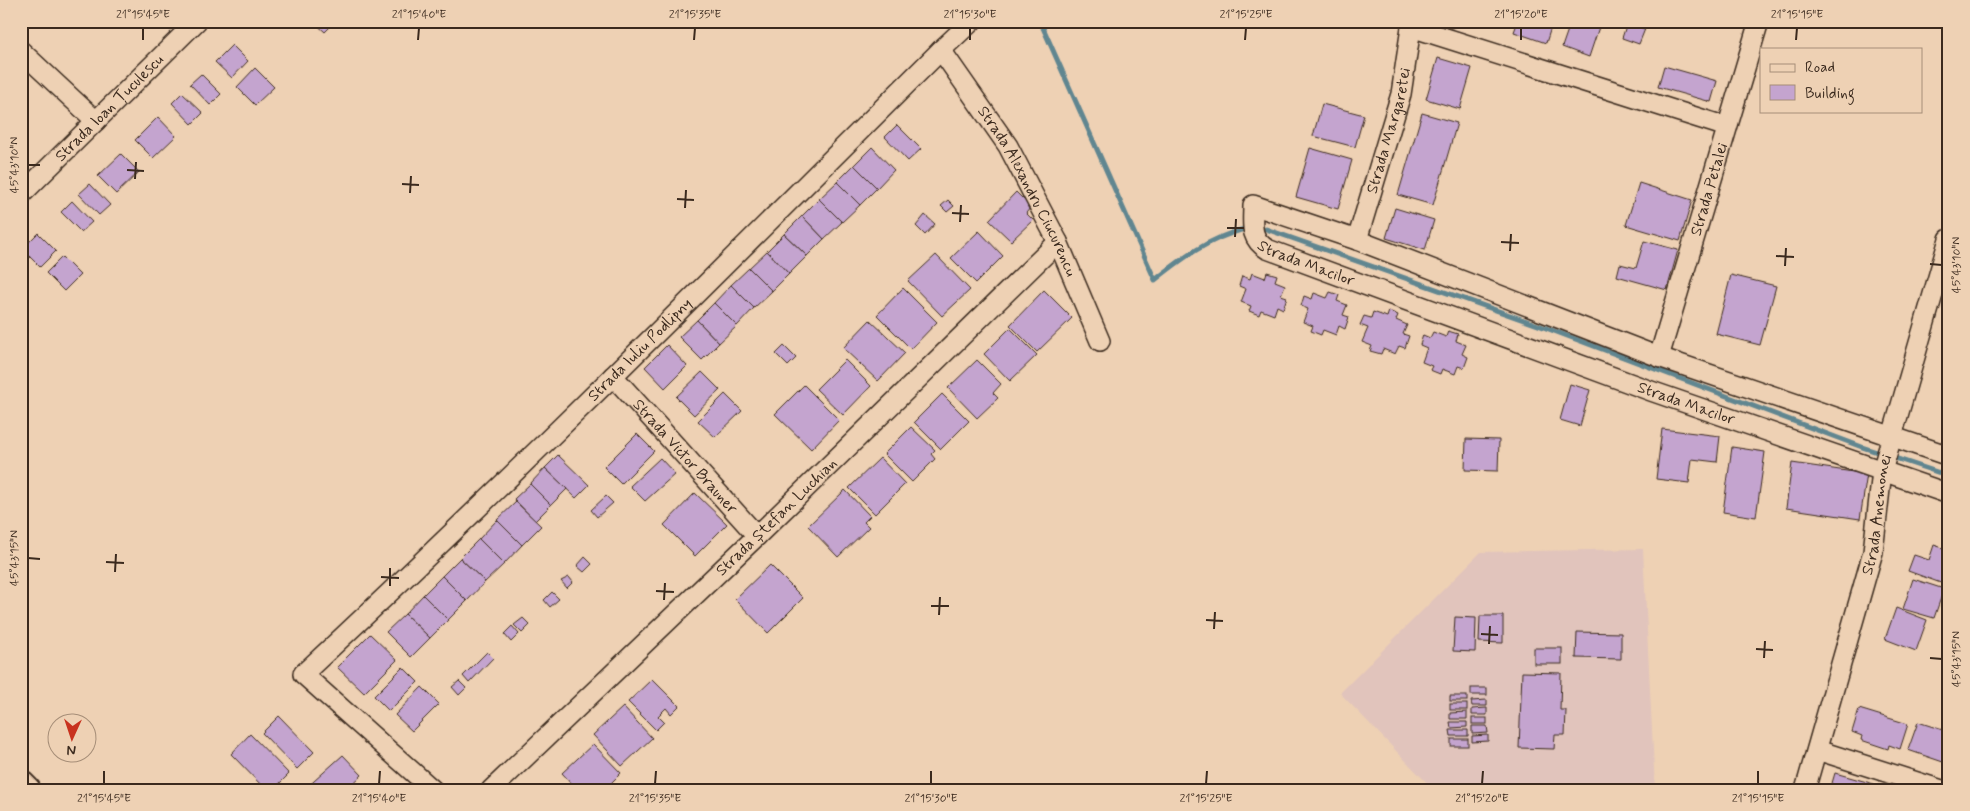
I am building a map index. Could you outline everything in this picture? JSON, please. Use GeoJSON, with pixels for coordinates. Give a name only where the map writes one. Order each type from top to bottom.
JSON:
{"type":"FeatureCollection","features":[{"type":"Feature","properties":{"kind":"street","name":"Strada Ioan Țuculescu"},"geometry":{"type":"LineString","coordinates":[[21,196],[197,21]]}},
{"type":"Feature","properties":{"kind":"street","name":"Strada Iuliu Podlipny"},"geometry":{"type":"LineString","coordinates":[[433,790],[303,674],[400,583],[613,376],[972,21]]}},
{"type":"Feature","properties":{"kind":"street","name":"Strada Petalei"},"geometry":{"type":"LineString","coordinates":[[1658,357],[1759,21]]}},
{"type":"Feature","properties":{"kind":"street"},"geometry":{"type":"LineString","coordinates":[[1411,24],[1727,127]]}},
{"type":"Feature","properties":{"kind":"street","name":"Strada Margaretei"},"geometry":{"type":"LineString","coordinates":[[1357,240],[1401,94],[1411,24]]}},
{"type":"Feature","properties":{"kind":"street","name":"Strada Alexandru Ciucurencu"},"geometry":{"type":"LineString","coordinates":[[941,50],[1008,146],[1058,242],[1100,341]]}},
{"type":"Feature","properties":{"kind":"street"},"geometry":{"type":"LineString","coordinates":[[21,51],[96,121]]}},
{"type":"Feature","properties":{"kind":"street","name":"Strada Macilor"},"geometry":{"type":"LineString","coordinates":[[1949,456],[1892,441],[1658,357],[1357,240],[1253,205],[1254,237],[1261,245],[1268,249],[1651,391],[1883,468],[1949,494]]}},
{"type":"Feature","properties":{"kind":"street","name":"Strada Anemonei"},"geometry":{"type":"LineString","coordinates":[[1805,790],[1873,552],[1883,468],[1949,239]]}},
{"type":"Feature","properties":{"kind":"street","name":"Strada Ștefan Luchian"},"geometry":{"type":"LineString","coordinates":[[491,790],[757,536],[1058,242]]}},
{"type":"Feature","properties":{"kind":"street","name":"Strada Victor Brauner"},"geometry":{"type":"LineString","coordinates":[[613,376],[757,536]]}},
{"type":"Feature","properties":{"kind":"street"},"geometry":{"type":"LineString","coordinates":[[1817,750],[1942,790]]}},
{"type":"Feature","properties":{"kind":"street"},"geometry":{"type":"LineString","coordinates":[[21,784],[27,790]]}},
{"type":"Feature","properties":{"kind":"shaded area"},"geometry":{"type":"Polygon","coordinates":[[[1643,549],[1655,790],[1434,790],[1340,693],[1481,552],[1643,549]]]}},
{"type":"Feature","properties":{"kind":"building"},"geometry":{"type":"Polygon","coordinates":[[[313,21],[336,21],[325,32],[313,21]]]}},
{"type":"Feature","properties":{"kind":"building"},"geometry":{"type":"Polygon","coordinates":[[[1518,21],[1553,21],[1546,43],[1514,32],[1518,21]]]}},
{"type":"Feature","properties":{"kind":"building"},"geometry":{"type":"Polygon","coordinates":[[[1571,21],[1601,21],[1589,57],[1562,47],[1571,21]]]}},
{"type":"Feature","properties":{"kind":"building"},"geometry":{"type":"Polygon","coordinates":[[[1627,23],[1645,29],[1639,44],[1622,38],[1627,23]]]}},
{"type":"Feature","properties":{"kind":"building"},"geometry":{"type":"Polygon","coordinates":[[[232,45],[248,61],[232,78],[215,62],[232,45]]]}},
{"type":"Feature","properties":{"kind":"building"},"geometry":{"type":"Polygon","coordinates":[[[1438,58],[1472,68],[1460,109],[1426,99],[1438,58]]]}},
{"type":"Feature","properties":{"kind":"building"},"geometry":{"type":"Polygon","coordinates":[[[1664,66],[1717,81],[1711,102],[1658,87],[1664,66]]]}},
{"type":"Feature","properties":{"kind":"building"},"geometry":{"type":"Polygon","coordinates":[[[255,68],[274,87],[255,105],[237,87],[255,68]]]}},
{"type":"Feature","properties":{"kind":"building"},"geometry":{"type":"Polygon","coordinates":[[[201,74],[221,94],[210,105],[190,84],[201,74]]]}},
{"type":"Feature","properties":{"kind":"building"},"geometry":{"type":"Polygon","coordinates":[[[182,93],[203,113],[192,124],[172,103],[182,93]]]}},
{"type":"Feature","properties":{"kind":"building"},"geometry":{"type":"Polygon","coordinates":[[[1322,104],[1364,115],[1355,147],[1313,136],[1322,104]]]}},
{"type":"Feature","properties":{"kind":"building"},"geometry":{"type":"Polygon","coordinates":[[[1422,113],[1457,123],[1433,205],[1398,195],[1422,113]]]}},
{"type":"Feature","properties":{"kind":"building"},"geometry":{"type":"Polygon","coordinates":[[[158,117],[176,136],[153,158],[135,140],[158,117]]]}},
{"type":"Feature","properties":{"kind":"building"},"geometry":{"type":"Polygon","coordinates":[[[897,125],[921,149],[908,161],[885,137],[897,125]]]}},
{"type":"Feature","properties":{"kind":"building"},"geometry":{"type":"Polygon","coordinates":[[[872,147],[894,170],[877,188],[854,165],[872,147]]]}},
{"type":"Feature","properties":{"kind":"building"},"geometry":{"type":"Polygon","coordinates":[[[1310,148],[1352,160],[1338,209],[1296,197],[1310,148]]]}},
{"type":"Feature","properties":{"kind":"building"},"geometry":{"type":"Polygon","coordinates":[[[121,154],[139,172],[116,194],[98,176],[121,154]]]}},
{"type":"Feature","properties":{"kind":"building"},"geometry":{"type":"Polygon","coordinates":[[[854,165],[877,188],[860,205],[837,182],[854,165]]]}},
{"type":"Feature","properties":{"kind":"building"},"geometry":{"type":"Polygon","coordinates":[[[837,182],[860,205],[842,222],[819,199],[837,182]]]}},
{"type":"Feature","properties":{"kind":"building"},"geometry":{"type":"Polygon","coordinates":[[[1639,183],[1692,200],[1680,241],[1626,225],[1639,183]]]}},
{"type":"Feature","properties":{"kind":"building"},"geometry":{"type":"Polygon","coordinates":[[[90,184],[110,205],[99,215],[79,194],[90,184]]]}},
{"type":"Feature","properties":{"kind":"building"},"geometry":{"type":"Polygon","coordinates":[[[1016,192],[1031,207],[1026,213],[1033,220],[1011,241],[989,220],[1016,192]]]}},
{"type":"Feature","properties":{"kind":"building"},"geometry":{"type":"Polygon","coordinates":[[[819,199],[842,222],[824,239],[802,216],[819,199]]]}},
{"type":"Feature","properties":{"kind":"building"},"geometry":{"type":"Polygon","coordinates":[[[948,200],[954,206],[947,212],[941,206],[948,200]]]}},
{"type":"Feature","properties":{"kind":"building"},"geometry":{"type":"Polygon","coordinates":[[[72,201],[92,222],[81,232],[61,212],[72,201]]]}},
{"type":"Feature","properties":{"kind":"building"},"geometry":{"type":"Polygon","coordinates":[[[1395,208],[1434,220],[1425,250],[1386,238],[1395,208]]]}},
{"type":"Feature","properties":{"kind":"building"},"geometry":{"type":"Polygon","coordinates":[[[925,215],[935,224],[925,235],[916,226],[925,215]]]}},
{"type":"Feature","properties":{"kind":"building"},"geometry":{"type":"Polygon","coordinates":[[[802,216],[824,239],[807,256],[784,234],[802,216]]]}},
{"type":"Feature","properties":{"kind":"building"},"geometry":{"type":"Polygon","coordinates":[[[979,231],[1003,256],[976,283],[951,258],[979,231]]]}},
{"type":"Feature","properties":{"kind":"building"},"geometry":{"type":"Polygon","coordinates":[[[38,233],[56,251],[40,267],[22,249],[38,233]]]}},
{"type":"Feature","properties":{"kind":"building"},"geometry":{"type":"Polygon","coordinates":[[[784,234],[807,256],[789,274],[767,251],[784,234]]]}},
{"type":"Feature","properties":{"kind":"building"},"geometry":{"type":"Polygon","coordinates":[[[1644,241],[1678,250],[1667,290],[1617,276],[1620,264],[1636,268],[1644,241]]]}},
{"type":"Feature","properties":{"kind":"building"},"geometry":{"type":"Polygon","coordinates":[[[767,251],[789,274],[772,291],[749,268],[767,251]]]}},
{"type":"Feature","properties":{"kind":"building"},"geometry":{"type":"Polygon","coordinates":[[[936,255],[970,290],[942,316],[908,281],[936,255]]]}},
{"type":"Feature","properties":{"kind":"building"},"geometry":{"type":"Polygon","coordinates":[[[62,257],[80,275],[64,291],[46,273],[62,257]]]}},
{"type":"Feature","properties":{"kind":"building"},"geometry":{"type":"Polygon","coordinates":[[[749,268],[772,291],[754,308],[731,285],[749,268]]]}},
{"type":"Feature","properties":{"kind":"building"},"geometry":{"type":"Polygon","coordinates":[[[1267,272],[1277,275],[1275,281],[1285,285],[1281,295],[1287,297],[1283,309],[1277,306],[1274,315],[1261,310],[1259,315],[1249,311],[1251,306],[1241,302],[1246,289],[1239,286],[1242,276],[1250,279],[1252,273],[1265,278],[1267,272]]]}},
{"type":"Feature","properties":{"kind":"building"},"geometry":{"type":"Polygon","coordinates":[[[1731,275],[1776,286],[1760,345],[1716,334],[1731,275]]]}},
{"type":"Feature","properties":{"kind":"building"},"geometry":{"type":"Polygon","coordinates":[[[731,285],[754,308],[737,326],[714,303],[731,285]]]}},
{"type":"Feature","properties":{"kind":"building"},"geometry":{"type":"Polygon","coordinates":[[[903,288],[937,322],[911,349],[877,315],[903,288]]]}},
{"type":"Feature","properties":{"kind":"building"},"geometry":{"type":"Polygon","coordinates":[[[1044,290],[1072,318],[1037,352],[1010,325],[1044,290]]]}},
{"type":"Feature","properties":{"kind":"building"},"geometry":{"type":"Polygon","coordinates":[[[1330,292],[1339,295],[1337,301],[1347,305],[1343,315],[1349,317],[1345,329],[1339,326],[1336,335],[1323,330],[1321,335],[1311,331],[1313,326],[1303,322],[1308,309],[1301,306],[1304,296],[1312,299],[1314,293],[1327,298],[1330,292]]]}},
{"type":"Feature","properties":{"kind":"building"},"geometry":{"type":"Polygon","coordinates":[[[714,303],[737,326],[719,343],[697,320],[714,303]]]}},
{"type":"Feature","properties":{"kind":"building"},"geometry":{"type":"Polygon","coordinates":[[[1389,311],[1398,315],[1396,320],[1407,325],[1403,334],[1409,336],[1405,348],[1399,346],[1395,354],[1383,349],[1381,354],[1370,351],[1372,346],[1362,342],[1368,328],[1360,325],[1364,316],[1371,318],[1373,312],[1387,317],[1389,311]]]}},
{"type":"Feature","properties":{"kind":"building"},"geometry":{"type":"Polygon","coordinates":[[[697,320],[719,343],[702,360],[679,337],[697,320]]]}},
{"type":"Feature","properties":{"kind":"building"},"geometry":{"type":"Polygon","coordinates":[[[870,320],[905,353],[878,381],[843,348],[870,320]]]}},
{"type":"Feature","properties":{"kind":"building"},"geometry":{"type":"Polygon","coordinates":[[[1010,328],[1037,355],[1010,381],[984,354],[1010,328]]]}},
{"type":"Feature","properties":{"kind":"building"},"geometry":{"type":"Polygon","coordinates":[[[1448,331],[1458,334],[1456,341],[1466,345],[1462,354],[1468,357],[1464,368],[1458,366],[1455,374],[1442,369],[1440,374],[1430,370],[1432,366],[1422,362],[1427,348],[1420,345],[1423,335],[1430,338],[1433,332],[1446,337],[1448,331]]]}},
{"type":"Feature","properties":{"kind":"building"},"geometry":{"type":"Polygon","coordinates":[[[667,345],[687,366],[665,388],[645,367],[667,345]]]}},
{"type":"Feature","properties":{"kind":"building"},"geometry":{"type":"Polygon","coordinates":[[[784,346],[796,358],[788,366],[776,354],[784,346]]]}},
{"type":"Feature","properties":{"kind":"building"},"geometry":{"type":"Polygon","coordinates":[[[845,360],[871,386],[843,415],[816,389],[845,360]]]}},
{"type":"Feature","properties":{"kind":"building"},"geometry":{"type":"Polygon","coordinates":[[[977,360],[1001,384],[993,393],[998,398],[977,418],[948,388],[977,360]]]}},
{"type":"Feature","properties":{"kind":"building"},"geometry":{"type":"Polygon","coordinates":[[[702,372],[720,390],[694,415],[676,397],[702,372]]]}},
{"type":"Feature","properties":{"kind":"building"},"geometry":{"type":"Polygon","coordinates":[[[1570,384],[1590,390],[1580,426],[1560,420],[1570,384]]]}},
{"type":"Feature","properties":{"kind":"building"},"geometry":{"type":"Polygon","coordinates":[[[804,385],[839,420],[811,449],[775,414],[804,385]]]}},
{"type":"Feature","properties":{"kind":"building"},"geometry":{"type":"Polygon","coordinates":[[[725,394],[742,411],[715,437],[698,421],[725,394]]]}},
{"type":"Feature","properties":{"kind":"building"},"geometry":{"type":"Polygon","coordinates":[[[942,394],[969,421],[941,449],[914,422],[942,394]]]}},
{"type":"Feature","properties":{"kind":"building"},"geometry":{"type":"Polygon","coordinates":[[[911,427],[935,450],[931,454],[935,459],[912,482],[884,454],[911,427]]]}},
{"type":"Feature","properties":{"kind":"building"},"geometry":{"type":"Polygon","coordinates":[[[1662,429],[1720,436],[1717,462],[1692,459],[1689,483],[1656,479],[1662,429]]]}},
{"type":"Feature","properties":{"kind":"building"},"geometry":{"type":"Polygon","coordinates":[[[637,434],[654,451],[621,484],[604,467],[637,434]]]}},
{"type":"Feature","properties":{"kind":"building"},"geometry":{"type":"Polygon","coordinates":[[[1466,439],[1499,440],[1498,471],[1465,470],[1466,439]]]}},
{"type":"Feature","properties":{"kind":"building"},"geometry":{"type":"Polygon","coordinates":[[[1732,447],[1765,452],[1756,517],[1723,512],[1732,447]]]}},
{"type":"Feature","properties":{"kind":"building"},"geometry":{"type":"Polygon","coordinates":[[[558,455],[589,485],[576,498],[545,468],[558,455]]]}},
{"type":"Feature","properties":{"kind":"building"},"geometry":{"type":"Polygon","coordinates":[[[660,458],[675,474],[645,501],[630,486],[660,458]]]}},
{"type":"Feature","properties":{"kind":"building"},"geometry":{"type":"Polygon","coordinates":[[[880,458],[905,484],[875,514],[849,488],[880,458]]]}},
{"type":"Feature","properties":{"kind":"building"},"geometry":{"type":"Polygon","coordinates":[[[1792,463],[1867,474],[1860,519],[1786,508],[1792,463]]]}},
{"type":"Feature","properties":{"kind":"building"},"geometry":{"type":"Polygon","coordinates":[[[545,468],[567,489],[551,505],[530,484],[545,468]]]}},
{"type":"Feature","properties":{"kind":"building"},"geometry":{"type":"Polygon","coordinates":[[[530,484],[551,505],[535,521],[514,499],[530,484]]]}},
{"type":"Feature","properties":{"kind":"building"},"geometry":{"type":"Polygon","coordinates":[[[845,490],[870,516],[864,522],[869,527],[838,557],[808,526],[845,490]]]}},
{"type":"Feature","properties":{"kind":"building"},"geometry":{"type":"Polygon","coordinates":[[[695,493],[727,524],[695,556],[664,525],[695,493]]]}},
{"type":"Feature","properties":{"kind":"building"},"geometry":{"type":"Polygon","coordinates":[[[606,496],[613,503],[597,517],[591,510],[606,496]]]}},
{"type":"Feature","properties":{"kind":"building"},"geometry":{"type":"Polygon","coordinates":[[[516,502],[541,526],[522,545],[497,520],[516,502]]]}},
{"type":"Feature","properties":{"kind":"building"},"geometry":{"type":"Polygon","coordinates":[[[497,520],[522,545],[504,564],[479,539],[497,520]]]}},
{"type":"Feature","properties":{"kind":"building"},"geometry":{"type":"Polygon","coordinates":[[[479,539],[504,564],[485,582],[460,558],[479,539]]]}},
{"type":"Feature","properties":{"kind":"building"},"geometry":{"type":"Polygon","coordinates":[[[1934,545],[1949,550],[1949,586],[1908,571],[1914,555],[1929,560],[1934,545]]]}},
{"type":"Feature","properties":{"kind":"building"},"geometry":{"type":"Polygon","coordinates":[[[585,557],[592,564],[584,572],[577,566],[585,557]]]}},
{"type":"Feature","properties":{"kind":"building"},"geometry":{"type":"Polygon","coordinates":[[[460,558],[485,582],[467,601],[442,576],[460,558]]]}},
{"type":"Feature","properties":{"kind":"building"},"geometry":{"type":"Polygon","coordinates":[[[770,565],[803,598],[768,633],[735,599],[770,565]]]}},
{"type":"Feature","properties":{"kind":"building"},"geometry":{"type":"Polygon","coordinates":[[[442,576],[467,601],[448,620],[423,595],[442,576]]]}},
{"type":"Feature","properties":{"kind":"building"},"geometry":{"type":"Polygon","coordinates":[[[569,577],[573,582],[567,588],[561,581],[569,577]]]}},
{"type":"Feature","properties":{"kind":"building"},"geometry":{"type":"Polygon","coordinates":[[[1913,579],[1944,589],[1934,618],[1903,609],[1913,579]]]}},
{"type":"Feature","properties":{"kind":"building"},"geometry":{"type":"Polygon","coordinates":[[[552,592],[559,599],[550,607],[544,600],[552,592]]]}},
{"type":"Feature","properties":{"kind":"building"},"geometry":{"type":"Polygon","coordinates":[[[423,595],[448,620],[430,638],[405,614],[423,595]]]}},
{"type":"Feature","properties":{"kind":"building"},"geometry":{"type":"Polygon","coordinates":[[[1896,608],[1927,620],[1916,651],[1885,639],[1896,608]]]}},
{"type":"Feature","properties":{"kind":"building"},"geometry":{"type":"Polygon","coordinates":[[[405,614],[430,638],[411,657],[386,632],[405,614]]]}},
{"type":"Feature","properties":{"kind":"building"},"geometry":{"type":"Polygon","coordinates":[[[1480,616],[1503,616],[1503,643],[1479,642],[1480,616]]]}},
{"type":"Feature","properties":{"kind":"building"},"geometry":{"type":"Polygon","coordinates":[[[1455,617],[1476,618],[1475,652],[1453,651],[1455,617]]]}},
{"type":"Feature","properties":{"kind":"building"},"geometry":{"type":"Polygon","coordinates":[[[523,618],[530,625],[522,633],[514,625],[523,618]]]}},
{"type":"Feature","properties":{"kind":"building"},"geometry":{"type":"Polygon","coordinates":[[[512,626],[519,634],[511,642],[504,634],[512,626]]]}},
{"type":"Feature","properties":{"kind":"building"},"geometry":{"type":"Polygon","coordinates":[[[1577,632],[1621,633],[1621,659],[1576,658],[1577,632]]]}},
{"type":"Feature","properties":{"kind":"building"},"geometry":{"type":"Polygon","coordinates":[[[370,634],[397,660],[364,693],[337,667],[370,634]]]}},
{"type":"Feature","properties":{"kind":"building"},"geometry":{"type":"Polygon","coordinates":[[[1534,648],[1562,648],[1562,664],[1534,664],[1534,648]]]}},
{"type":"Feature","properties":{"kind":"building"},"geometry":{"type":"Polygon","coordinates":[[[487,652],[493,658],[469,683],[463,676],[487,652]]]}},
{"type":"Feature","properties":{"kind":"building"},"geometry":{"type":"Polygon","coordinates":[[[403,667],[418,682],[389,711],[374,696],[403,667]]]}},
{"type":"Feature","properties":{"kind":"building"},"geometry":{"type":"Polygon","coordinates":[[[1522,672],[1561,673],[1560,710],[1566,710],[1565,735],[1555,735],[1554,749],[1519,748],[1522,672]]]}},
{"type":"Feature","properties":{"kind":"building"},"geometry":{"type":"Polygon","coordinates":[[[652,679],[679,706],[671,714],[666,708],[658,716],[664,722],[656,730],[628,702],[652,679]]]}},
{"type":"Feature","properties":{"kind":"building"},"geometry":{"type":"Polygon","coordinates":[[[459,681],[466,688],[459,695],[452,687],[459,681]]]}},
{"type":"Feature","properties":{"kind":"building"},"geometry":{"type":"Polygon","coordinates":[[[422,687],[439,704],[412,731],[395,715],[422,687]]]}},
{"type":"Feature","properties":{"kind":"building"},"geometry":{"type":"Polygon","coordinates":[[[1471,688],[1487,688],[1487,695],[1471,695],[1471,688]]]}},
{"type":"Feature","properties":{"kind":"building"},"geometry":{"type":"Polygon","coordinates":[[[1450,696],[1467,696],[1467,701],[1450,701],[1450,696]]]}},
{"type":"Feature","properties":{"kind":"building"},"geometry":{"type":"Polygon","coordinates":[[[1487,700],[1487,706],[1472,706],[1471,701],[1487,700]]]}},
{"type":"Feature","properties":{"kind":"building"},"geometry":{"type":"Polygon","coordinates":[[[1450,704],[1467,704],[1467,710],[1450,710],[1450,704]]]}},
{"type":"Feature","properties":{"kind":"building"},"geometry":{"type":"Polygon","coordinates":[[[623,707],[652,738],[622,766],[593,735],[623,707]]]}},
{"type":"Feature","properties":{"kind":"building"},"geometry":{"type":"Polygon","coordinates":[[[1487,708],[1487,715],[1472,715],[1472,709],[1487,708]]]}},
{"type":"Feature","properties":{"kind":"building"},"geometry":{"type":"Polygon","coordinates":[[[1859,709],[1908,724],[1900,749],[1889,745],[1888,749],[1861,740],[1862,736],[1852,732],[1859,709]]]}},
{"type":"Feature","properties":{"kind":"building"},"geometry":{"type":"Polygon","coordinates":[[[1467,712],[1467,719],[1450,719],[1450,713],[1467,712]]]}},
{"type":"Feature","properties":{"kind":"building"},"geometry":{"type":"Polygon","coordinates":[[[279,716],[314,752],[297,769],[262,733],[279,716]]]}},
{"type":"Feature","properties":{"kind":"building"},"geometry":{"type":"Polygon","coordinates":[[[1472,718],[1487,718],[1487,724],[1472,724],[1472,718]]]}},
{"type":"Feature","properties":{"kind":"building"},"geometry":{"type":"Polygon","coordinates":[[[1450,722],[1467,722],[1467,727],[1451,728],[1450,722]]]}},
{"type":"Feature","properties":{"kind":"building"},"geometry":{"type":"Polygon","coordinates":[[[1918,722],[1949,732],[1949,745],[1943,762],[1908,750],[1918,722]]]}},
{"type":"Feature","properties":{"kind":"building"},"geometry":{"type":"Polygon","coordinates":[[[1472,726],[1487,726],[1488,733],[1472,734],[1472,726]]]}},
{"type":"Feature","properties":{"kind":"building"},"geometry":{"type":"Polygon","coordinates":[[[1450,730],[1468,730],[1468,736],[1451,736],[1450,730]]]}},
{"type":"Feature","properties":{"kind":"building"},"geometry":{"type":"Polygon","coordinates":[[[250,734],[289,774],[273,790],[266,790],[231,754],[250,734]]]}},
{"type":"Feature","properties":{"kind":"building"},"geometry":{"type":"Polygon","coordinates":[[[1488,735],[1488,741],[1472,742],[1472,736],[1488,735]]]}},
{"type":"Feature","properties":{"kind":"building"},"geometry":{"type":"Polygon","coordinates":[[[1451,739],[1468,739],[1468,746],[1451,746],[1451,739]]]}},
{"type":"Feature","properties":{"kind":"building"},"geometry":{"type":"Polygon","coordinates":[[[593,744],[621,773],[604,790],[578,790],[562,773],[593,744]]]}},
{"type":"Feature","properties":{"kind":"building"},"geometry":{"type":"Polygon","coordinates":[[[343,755],[362,775],[346,790],[304,790],[343,755]]]}},
{"type":"Feature","properties":{"kind":"building"},"geometry":{"type":"Polygon","coordinates":[[[1835,773],[1874,784],[1873,790],[1830,790],[1835,773]]]}},
{"type":"Feature","properties":{"kind":"waterway"},"geometry":{"type":"LineString","coordinates":[[1040,21],[1155,280],[1208,243],[1244,229]]}},
{"type":"Feature","properties":{"kind":"waterway"},"geometry":{"type":"LineString","coordinates":[[1266,229],[1538,325],[1862,447],[1949,476]]}}]}
